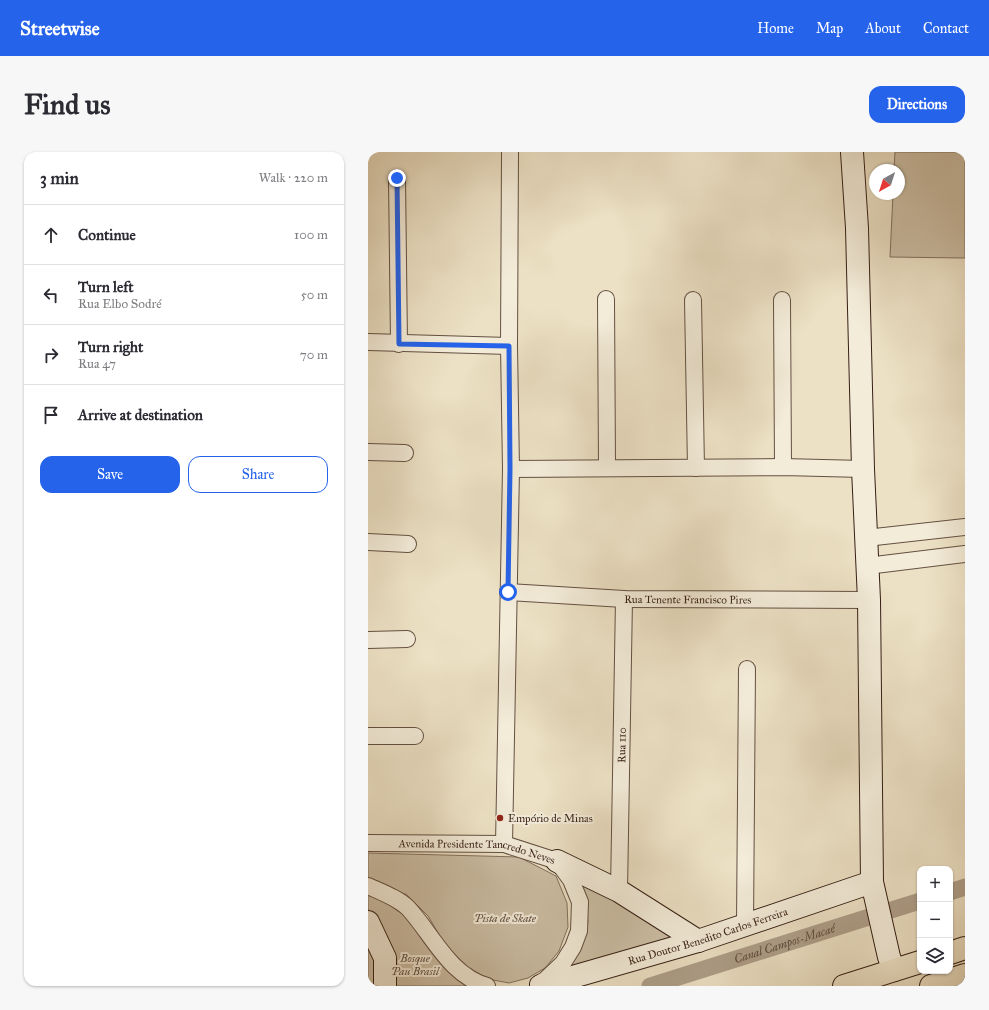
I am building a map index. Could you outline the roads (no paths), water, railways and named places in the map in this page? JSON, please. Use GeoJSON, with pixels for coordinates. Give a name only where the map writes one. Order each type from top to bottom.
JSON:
{"type":"FeatureCollection","features":[{"type":"Feature","properties":{"kind":"main road"},"geometry":{"type":"LineString","coordinates":[[953,952],[965,948]]}},
{"type":"Feature","properties":{"kind":"main road"},"geometry":{"type":"LineString","coordinates":[[844,986],[891,964],[917,962]]}},
{"type":"Feature","properties":{"kind":"main road"},"geometry":{"type":"LineString","coordinates":[[931,986],[965,975]]}},
{"type":"Feature","properties":{"kind":"street"},"geometry":{"type":"LineString","coordinates":[[504,844],[510,469],[510,152]]}},
{"type":"Feature","properties":{"kind":"street"},"geometry":{"type":"LineString","coordinates":[[852,152],[857,228],[863,469],[869,600],[873,888],[891,964]]}},
{"type":"Feature","properties":{"kind":"street"},"geometry":{"type":"LineString","coordinates":[[397,178],[399,344]]}},
{"type":"Feature","properties":{"kind":"street"},"geometry":{"type":"LineString","coordinates":[[606,300],[607,467]]}},
{"type":"Feature","properties":{"kind":"street"},"geometry":{"type":"LineString","coordinates":[[693,300],[696,468]]}},
{"type":"Feature","properties":{"kind":"street"},"geometry":{"type":"LineString","coordinates":[[782,300],[783,466]]}},
{"type":"Feature","properties":{"kind":"street"},"geometry":{"type":"LineString","coordinates":[[368,342],[509,346]]}},
{"type":"Feature","properties":{"kind":"street"},"geometry":{"type":"LineString","coordinates":[[368,452],[405,453]]}},
{"type":"Feature","properties":{"kind":"street"},"geometry":{"type":"LineString","coordinates":[[510,469],[783,466],[863,469]]}},
{"type":"Feature","properties":{"kind":"street"},"geometry":{"type":"LineString","coordinates":[[866,538],[965,527]]}},
{"type":"Feature","properties":{"kind":"street"},"geometry":{"type":"LineString","coordinates":[[368,542],[408,544]]}},
{"type":"Feature","properties":{"kind":"street"},"geometry":{"type":"LineString","coordinates":[[867,566],[965,554]]}},
{"type":"Feature","properties":{"kind":"street","name":"Rua Tenente Francisco Pires"},"geometry":{"type":"LineString","coordinates":[[508,592],[624,599],[869,600]]}},
{"type":"Feature","properties":{"kind":"street","name":"Rua 110"},"geometry":{"type":"LineString","coordinates":[[619,891],[624,599]]}},
{"type":"Feature","properties":{"kind":"street"},"geometry":{"type":"LineString","coordinates":[[368,640],[407,639]]}},
{"type":"Feature","properties":{"kind":"street"},"geometry":{"type":"LineString","coordinates":[[745,925],[747,669]]}},
{"type":"Feature","properties":{"kind":"street"},"geometry":{"type":"LineString","coordinates":[[368,736],[415,736]]}},
{"type":"Feature","properties":{"kind":"street","name":"Avenida Presidente Tancredo Neves"},"geometry":{"type":"LineString","coordinates":[[368,843],[504,844],[557,861],[571,880],[580,902],[579,931],[573,947],[563,963],[545,980],[535,986]]}},
{"type":"Feature","properties":{"kind":"street"},"geometry":{"type":"LineString","coordinates":[[557,861],[619,891],[698,941]]}},
{"type":"Feature","properties":{"kind":"street"},"geometry":{"type":"LineString","coordinates":[[368,886],[407,907],[422,925],[440,951],[457,970],[480,984],[487,986]]}},
{"type":"Feature","properties":{"kind":"street","name":"Rua Doutor Benedito Carlos Ferreira"},"geometry":{"type":"LineString","coordinates":[[541,986],[698,941],[745,925],[873,888]]}},
{"type":"Feature","properties":{"kind":"street"},"geometry":{"type":"LineString","coordinates":[[368,922],[385,958],[385,986]]}},
{"type":"Feature","properties":{"kind":"waterway","name":"Canal Campos-Macaé"},"geometry":{"type":"LineString","coordinates":[[953,891],[965,887]]}},
{"type":"Feature","properties":{"kind":"waterway","name":"Canal Campos-Macaé"},"geometry":{"type":"LineString","coordinates":[[650,986],[917,902]]}},
{"type":"Feature","properties":{"kind":"place","name":"Empório de Minas"},"geometry":{"type":"Point","coordinates":[500,818]}},
{"type":"Feature","properties":{"kind":"park label","name":"Pista de Skate"},"geometry":{"type":"Point","coordinates":[505,918]}},
{"type":"Feature","properties":{"kind":"park label","name":"Bosque Pau Brasil"},"geometry":{"type":"Point","coordinates":[415,964]}}]}
